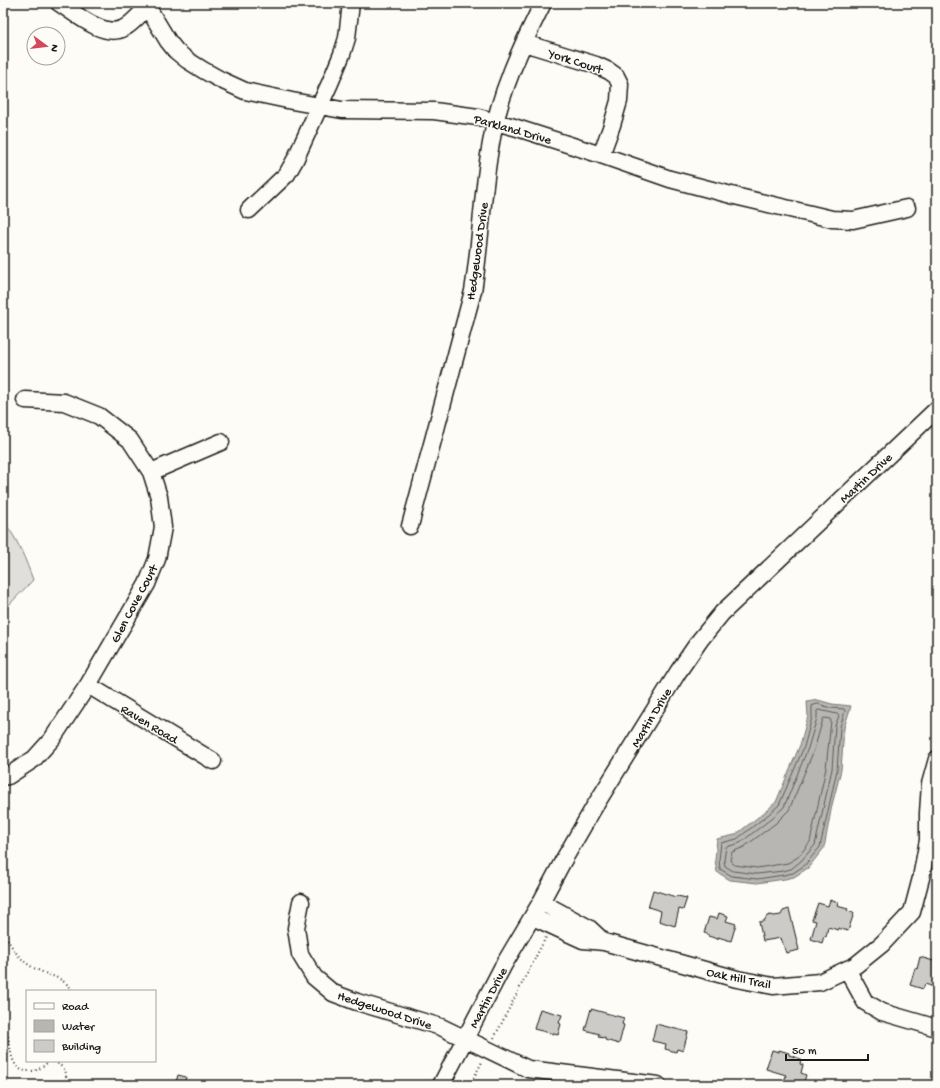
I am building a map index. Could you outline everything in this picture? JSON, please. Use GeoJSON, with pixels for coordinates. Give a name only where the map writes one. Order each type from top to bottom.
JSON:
{"type":"FeatureCollection","features":[{"type":"Feature","properties":{"kind":"street"},"geometry":{"type":"LineString","coordinates":[[59,3],[90,24],[105,30],[115,31],[123,29],[133,21],[146,5]]}},
{"type":"Feature","properties":{"kind":"street"},"geometry":{"type":"LineString","coordinates":[[249,210],[287,174],[295,160],[330,83],[347,38],[351,3]]}},
{"type":"Feature","properties":{"kind":"street","name":"Hedgewood Drive"},"geometry":{"type":"LineString","coordinates":[[410,526],[472,291],[478,255],[483,199],[496,122],[510,78],[524,43],[543,3]]}},
{"type":"Feature","properties":{"kind":"street","name":"Parkland Drive"},"geometry":{"type":"LineString","coordinates":[[146,5],[176,51],[203,70],[246,91],[342,110],[434,111],[459,114],[496,122],[601,155],[670,179],[832,219],[853,220],[907,208]]}},
{"type":"Feature","properties":{"kind":"street","name":"York Court"},"geometry":{"type":"LineString","coordinates":[[524,43],[596,65],[616,76],[620,84],[619,101],[612,126],[601,155]]}},
{"type":"Feature","properties":{"kind":"street","name":"Glen Cove Court"},"geometry":{"type":"LineString","coordinates":[[3,777],[8,776],[34,759],[52,739],[88,685],[147,584],[157,559],[163,527],[159,497],[151,472],[130,440],[99,416],[64,402],[25,400]]}},
{"type":"Feature","properties":{"kind":"street","name":"Martin Drive"},"geometry":{"type":"LineString","coordinates":[[441,1085],[503,966],[533,917],[593,809],[678,672],[710,626],[787,551],[935,414]]}},
{"type":"Feature","properties":{"kind":"street"},"geometry":{"type":"LineString","coordinates":[[151,472],[221,442]]}},
{"type":"Feature","properties":{"kind":"street","name":"Raven Road"},"geometry":{"type":"LineString","coordinates":[[88,685],[213,761]]}},
{"type":"Feature","properties":{"kind":"street","name":"Oak Hill Trail"},"geometry":{"type":"LineString","coordinates":[[533,917],[583,940],[604,942],[737,979],[773,986],[820,982],[856,965],[882,944],[912,912],[921,878],[928,840],[928,813],[933,801],[930,784],[937,759]]}},
{"type":"Feature","properties":{"kind":"street","name":"Hedgewood Drive"},"geometry":{"type":"LineString","coordinates":[[301,902],[296,928],[300,954],[314,978],[334,993],[351,1000],[441,1027],[528,1069],[658,1085]]}},
{"type":"Feature","properties":{"kind":"street"},"geometry":{"type":"LineString","coordinates":[[541,902],[589,928],[604,942]]}},
{"type":"Feature","properties":{"kind":"street"},"geometry":{"type":"LineString","coordinates":[[847,969],[865,1002],[882,1012],[937,1028]]}},
{"type":"Feature","properties":{"kind":"path"},"geometry":{"type":"LineString","coordinates":[[470,1085],[552,925]]}},
{"type":"Feature","properties":{"kind":"path"},"geometry":{"type":"LineString","coordinates":[[3,928],[18,956],[35,969],[60,978],[66,982],[72,990]]}},
{"type":"Feature","properties":{"kind":"path"},"geometry":{"type":"LineString","coordinates":[[3,1021],[8,1035],[12,1059],[18,1068],[24,1071],[39,1070],[48,1062]]}},
{"type":"Feature","properties":{"kind":"path"},"geometry":{"type":"LineString","coordinates":[[55,1062],[64,1069],[66,1073],[67,1076],[64,1085]]}},
{"type":"Feature","properties":{"kind":"shaded area"},"geometry":{"type":"Polygon","coordinates":[[[3,522],[17,541],[33,580],[3,611],[3,522]]]}},
{"type":"Feature","properties":{"kind":"water"},"geometry":{"type":"Polygon","coordinates":[[[818,700],[832,704],[851,706],[844,728],[841,770],[832,805],[824,848],[808,868],[794,877],[757,883],[730,880],[717,872],[715,860],[717,839],[735,835],[776,802],[800,745],[808,716],[807,702],[818,700]]]}},
{"type":"Feature","properties":{"kind":"building"},"geometry":{"type":"Polygon","coordinates":[[[653,890],[676,897],[687,898],[683,910],[679,909],[675,926],[659,921],[661,911],[648,907],[653,890]]]}},
{"type":"Feature","properties":{"kind":"building"},"geometry":{"type":"Polygon","coordinates":[[[830,900],[838,903],[837,906],[848,909],[847,911],[854,913],[848,931],[828,927],[826,937],[824,936],[822,943],[811,939],[816,921],[812,920],[818,903],[828,906],[830,900]]]}},
{"type":"Feature","properties":{"kind":"building"},"geometry":{"type":"Polygon","coordinates":[[[789,909],[799,950],[786,953],[781,938],[763,941],[759,922],[764,921],[767,916],[781,915],[783,911],[789,909]]]}},
{"type":"Feature","properties":{"kind":"building"},"geometry":{"type":"Polygon","coordinates":[[[719,913],[728,916],[726,921],[736,924],[731,941],[718,937],[718,939],[704,933],[709,917],[717,919],[719,913]]]}},
{"type":"Feature","properties":{"kind":"building"},"geometry":{"type":"Polygon","coordinates":[[[920,957],[937,962],[937,988],[925,984],[923,989],[910,985],[915,968],[917,969],[920,957]]]}},
{"type":"Feature","properties":{"kind":"building"},"geometry":{"type":"Polygon","coordinates":[[[540,1009],[562,1015],[559,1023],[561,1024],[558,1035],[534,1029],[540,1009]]]}},
{"type":"Feature","properties":{"kind":"building"},"geometry":{"type":"Polygon","coordinates":[[[591,1009],[624,1018],[622,1024],[624,1025],[619,1044],[605,1040],[605,1038],[598,1037],[599,1034],[585,1030],[591,1009]]]}},
{"type":"Feature","properties":{"kind":"building"},"geometry":{"type":"Polygon","coordinates":[[[656,1024],[688,1032],[683,1051],[677,1049],[676,1052],[665,1049],[666,1044],[652,1041],[656,1024]]]}},
{"type":"Feature","properties":{"kind":"building"},"geometry":{"type":"Polygon","coordinates":[[[772,1050],[779,1052],[779,1050],[789,1053],[789,1055],[801,1059],[800,1064],[803,1065],[801,1073],[806,1075],[803,1085],[794,1085],[784,1082],[786,1075],[766,1069],[772,1050]]]}},
{"type":"Feature","properties":{"kind":"building"},"geometry":{"type":"Polygon","coordinates":[[[178,1075],[186,1077],[184,1085],[175,1085],[178,1075]]]}}]}
